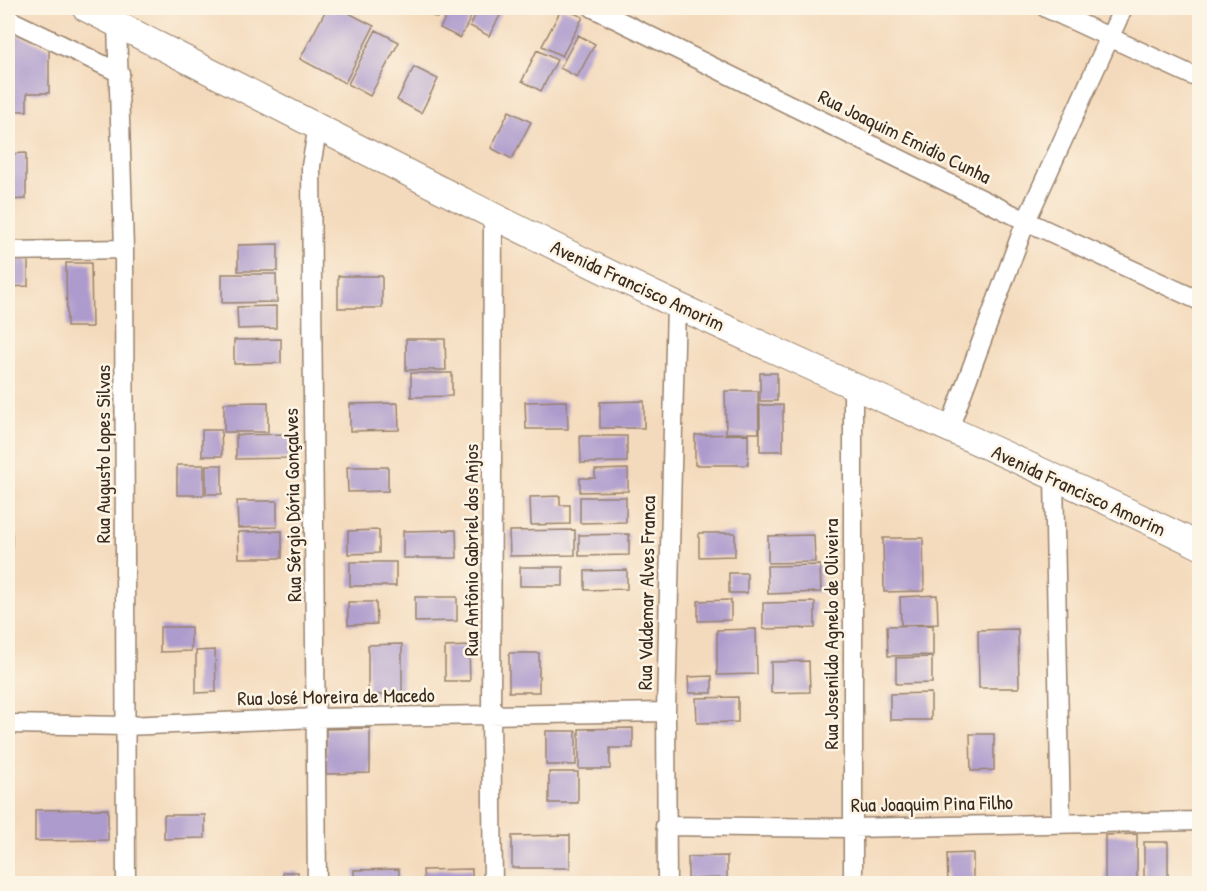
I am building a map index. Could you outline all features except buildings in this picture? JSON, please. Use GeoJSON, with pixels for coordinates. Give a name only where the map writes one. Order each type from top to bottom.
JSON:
{"type":"FeatureCollection","features":[{"type":"Feature","properties":{"kind":"main road","name":"Avenida Francisco Amorim"},"geometry":{"type":"LineString","coordinates":[[85,8],[118,16],[318,126],[493,216],[676,304],[1054,478],[1198,540]]}},
{"type":"Feature","properties":{"kind":"street","name":"Rua Joaquim Emidio Cunha"},"geometry":{"type":"LineString","coordinates":[[593,8],[1026,221],[1200,301]]}},
{"type":"Feature","properties":{"kind":"street"},"geometry":{"type":"LineString","coordinates":[[1046,8],[1200,80]]}},
{"type":"Feature","properties":{"kind":"street"},"geometry":{"type":"LineString","coordinates":[[949,429],[1026,221],[1123,8]]}},
{"type":"Feature","properties":{"kind":"street","name":"Rua Augusto Lopes Silvas"},"geometry":{"type":"LineString","coordinates":[[118,16],[124,249],[126,884]]}},
{"type":"Feature","properties":{"kind":"street"},"geometry":{"type":"LineString","coordinates":[[8,20],[120,73]]}},
{"type":"Feature","properties":{"kind":"street","name":"Rua Sérgio Dória Gonçalves"},"geometry":{"type":"LineString","coordinates":[[317,884],[311,166],[318,126]]}},
{"type":"Feature","properties":{"kind":"street","name":"Rua Antônio Gabriel dos Anjos"},"geometry":{"type":"LineString","coordinates":[[493,216],[491,716],[493,884]]}},
{"type":"Feature","properties":{"kind":"street"},"geometry":{"type":"LineString","coordinates":[[8,251],[124,249]]}},
{"type":"Feature","properties":{"kind":"street","name":"Rua Valdemar Alves Franca"},"geometry":{"type":"LineString","coordinates":[[667,884],[666,712],[676,304]]}},
{"type":"Feature","properties":{"kind":"street","name":"Rua Josenildo Agnelo de Oliveira"},"geometry":{"type":"LineString","coordinates":[[852,384],[853,884]]}},
{"type":"Feature","properties":{"kind":"street"},"geometry":{"type":"LineString","coordinates":[[1054,478],[1061,823]]}},
{"type":"Feature","properties":{"kind":"street","name":"Rua José Moreira de Macedo"},"geometry":{"type":"LineString","coordinates":[[8,724],[126,726],[316,718],[666,712]]}},
{"type":"Feature","properties":{"kind":"street","name":"Rua Joaquim Pina Filho"},"geometry":{"type":"LineString","coordinates":[[665,826],[852,828],[1200,821]]}}]}
